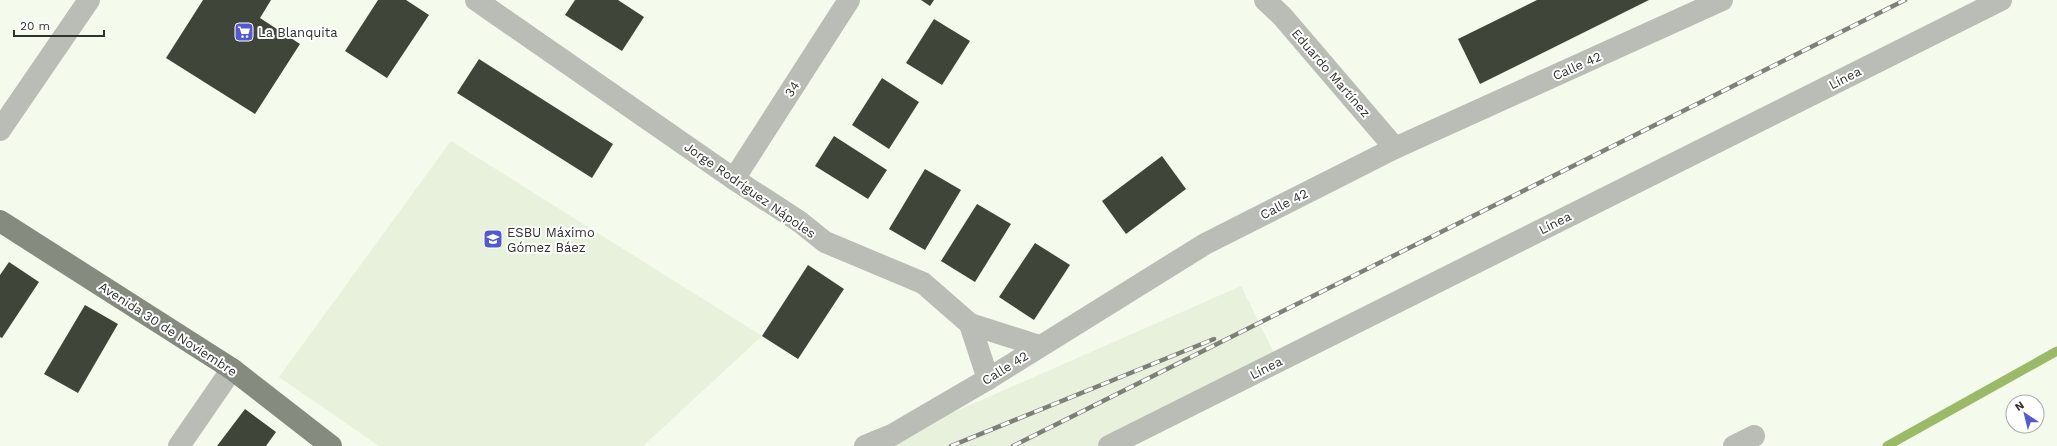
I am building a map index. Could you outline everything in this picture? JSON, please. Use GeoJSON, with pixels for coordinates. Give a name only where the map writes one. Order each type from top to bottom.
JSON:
{"type":"FeatureCollection","features":[{"type":"Feature","properties":{"kind":"main road","name":"Avenida 30 de Noviembre"},"geometry":{"type":"LineString","coordinates":[[0,221],[232,369],[331,446]]}},
{"type":"Feature","properties":{"kind":"street"},"geometry":{"type":"LineString","coordinates":[[0,130],[90,0]]}},
{"type":"Feature","properties":{"kind":"street","name":"Jorge Rodríguez Nápoles"},"geometry":{"type":"LineString","coordinates":[[477,0],[734,179],[800,222],[825,242],[923,283],[970,324],[1039,346]]}},
{"type":"Feature","properties":{"kind":"street","name":"34"},"geometry":{"type":"LineString","coordinates":[[734,179],[849,0]]}},
{"type":"Feature","properties":{"kind":"street","name":"Eduardo Martínez"},"geometry":{"type":"LineString","coordinates":[[1265,0],[1282,16],[1395,148]]}},
{"type":"Feature","properties":{"kind":"street","name":"Calle 42"},"geometry":{"type":"LineString","coordinates":[[865,446],[892,435],[988,379],[1205,244],[1395,148],[1722,0]]}},
{"type":"Feature","properties":{"kind":"street","name":"Línea"},"geometry":{"type":"LineString","coordinates":[[1109,446],[2002,0]]}},
{"type":"Feature","properties":{"kind":"street"},"geometry":{"type":"LineString","coordinates":[[970,324],[988,379]]}},
{"type":"Feature","properties":{"kind":"street"},"geometry":{"type":"LineString","coordinates":[[179,446],[232,369]]}},
{"type":"Feature","properties":{"kind":"street"},"geometry":{"type":"LineString","coordinates":[[1734,446],[1754,436]]}},
{"type":"Feature","properties":{"kind":"shaded area","name":"ESBU Máximo Gómez Báez"},"geometry":{"type":"Polygon","coordinates":[[[451,141],[762,336],[643,446],[379,446],[279,377],[451,141]]]}},
{"type":"Feature","properties":{"kind":"shaded area"},"geometry":{"type":"Polygon","coordinates":[[[1241,286],[1276,357],[1100,446],[877,446],[1241,286]]]}},
{"type":"Feature","properties":{"kind":"building"},"geometry":{"type":"Polygon","coordinates":[[[203,0],[271,0],[260,18],[300,44],[255,114],[166,58],[203,0]]]}},
{"type":"Feature","properties":{"kind":"building"},"geometry":{"type":"Polygon","coordinates":[[[378,0],[406,0],[429,15],[387,78],[345,51],[378,0]]]}},
{"type":"Feature","properties":{"kind":"building"},"geometry":{"type":"Polygon","coordinates":[[[575,0],[618,0],[644,17],[622,51],[565,15],[575,0]]]}},
{"type":"Feature","properties":{"kind":"building"},"geometry":{"type":"Polygon","coordinates":[[[921,0],[934,0],[930,6],[921,0]]]}},
{"type":"Feature","properties":{"kind":"building"},"geometry":{"type":"Polygon","coordinates":[[[1537,0],[1649,0],[1480,84],[1458,39],[1537,0]]]}},
{"type":"Feature","properties":{"kind":"building"},"geometry":{"type":"Polygon","coordinates":[[[934,19],[970,41],[942,85],[906,63],[934,19]]]}},
{"type":"Feature","properties":{"kind":"building"},"geometry":{"type":"Polygon","coordinates":[[[479,59],[613,144],[592,178],[457,93],[479,59]]]}},
{"type":"Feature","properties":{"kind":"building"},"geometry":{"type":"Polygon","coordinates":[[[882,78],[919,102],[889,149],[852,125],[882,78]]]}},
{"type":"Feature","properties":{"kind":"building"},"geometry":{"type":"Polygon","coordinates":[[[834,136],[887,170],[868,199],[815,166],[834,136]]]}},
{"type":"Feature","properties":{"kind":"building"},"geometry":{"type":"Polygon","coordinates":[[[1162,156],[1186,189],[1126,234],[1102,201],[1162,156]]]}},
{"type":"Feature","properties":{"kind":"building"},"geometry":{"type":"Polygon","coordinates":[[[925,169],[961,190],[925,250],[889,229],[925,169]]]}},
{"type":"Feature","properties":{"kind":"building"},"geometry":{"type":"Polygon","coordinates":[[[977,204],[1011,224],[975,282],[941,261],[977,204]]]}},
{"type":"Feature","properties":{"kind":"building"},"geometry":{"type":"Polygon","coordinates":[[[1035,243],[1070,265],[1034,320],[999,297],[1035,243]]]}},
{"type":"Feature","properties":{"kind":"building"},"geometry":{"type":"Polygon","coordinates":[[[9,262],[39,282],[2,338],[0,337],[0,275],[9,262]]]}},
{"type":"Feature","properties":{"kind":"building"},"geometry":{"type":"Polygon","coordinates":[[[808,265],[844,289],[798,359],[762,336],[808,265]]]}},
{"type":"Feature","properties":{"kind":"building"},"geometry":{"type":"Polygon","coordinates":[[[85,305],[118,324],[78,393],[44,374],[85,305]]]}},
{"type":"Feature","properties":{"kind":"building"},"geometry":{"type":"Polygon","coordinates":[[[245,409],[276,432],[266,446],[217,446],[245,409]]]}},
{"type":"Feature","properties":{"kind":"waterway"},"geometry":{"type":"LineString","coordinates":[[1887,446],[2057,351]]}},
{"type":"Feature","properties":{"kind":"railway"},"geometry":{"type":"LineString","coordinates":[[1013,446],[1905,0]]}},
{"type":"Feature","properties":{"kind":"railway"},"geometry":{"type":"LineString","coordinates":[[951,446],[1214,339]]}},
{"type":"Feature","properties":{"kind":"place","name":"La Blanquita"},"geometry":{"type":"Point","coordinates":[244,32]}},
{"type":"Feature","properties":{"kind":"place","name":"ESBU Máximo Gómez Báez"},"geometry":{"type":"Point","coordinates":[493,239]}}]}
